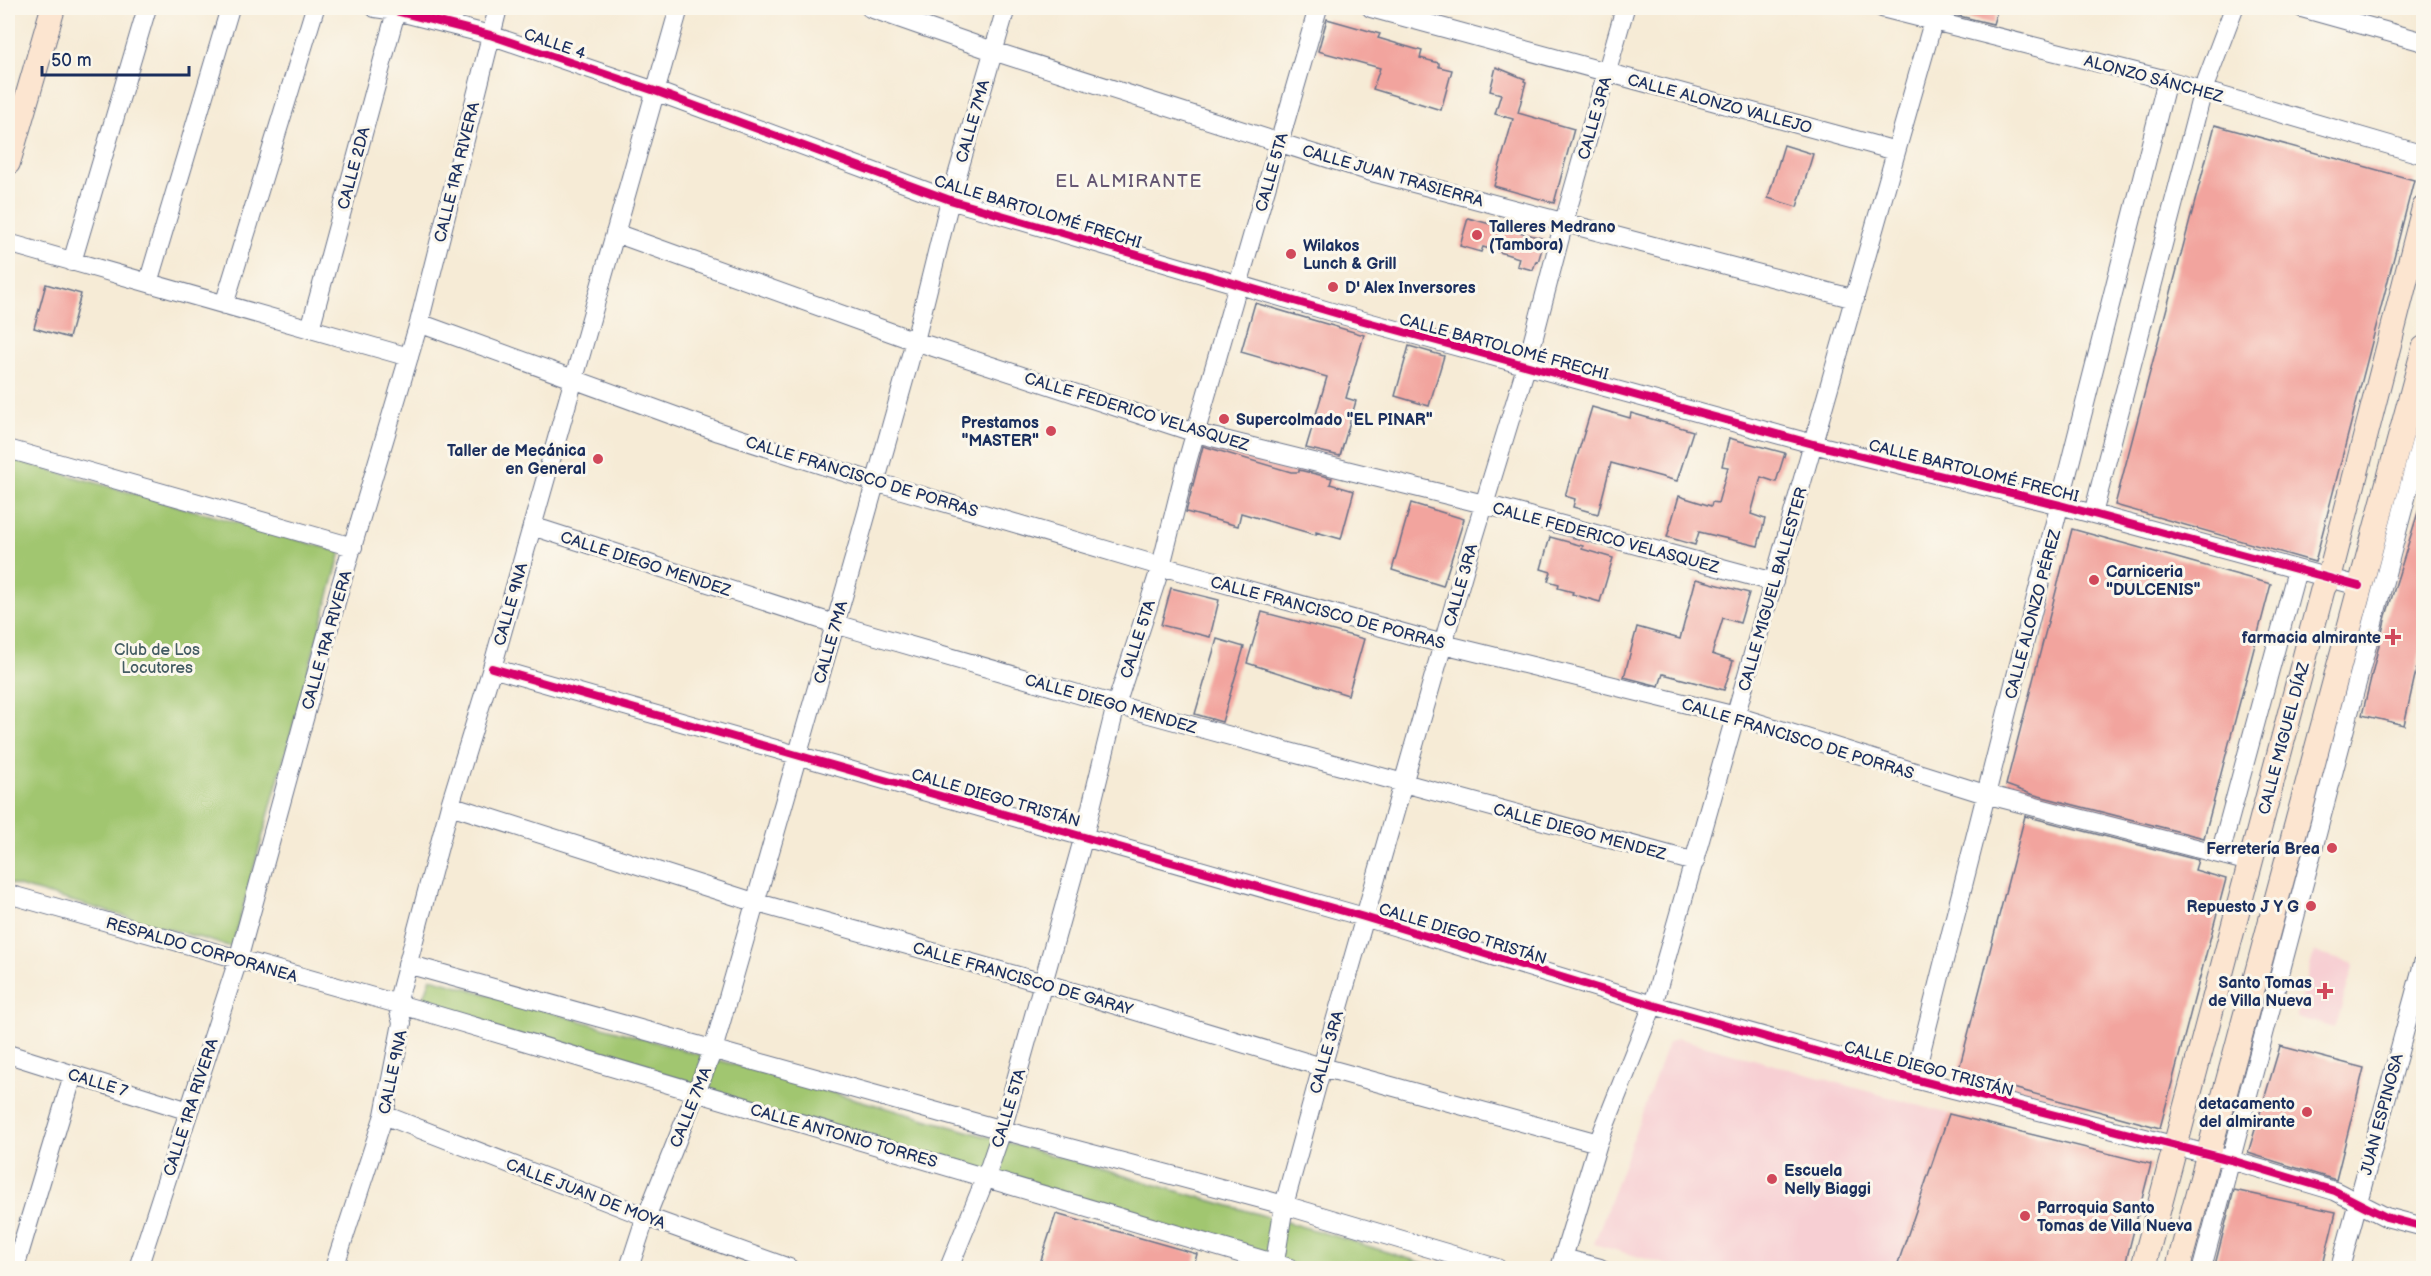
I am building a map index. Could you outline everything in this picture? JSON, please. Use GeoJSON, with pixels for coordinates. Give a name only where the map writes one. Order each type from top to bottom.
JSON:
{"type":"FeatureCollection","features":[{"type":"Feature","properties":{"kind":"street"},"geometry":{"type":"LineString","coordinates":[[8,164],[52,8]]}},
{"type":"Feature","properties":{"kind":"street"},"geometry":{"type":"LineString","coordinates":[[72,262],[147,8]]}},
{"type":"Feature","properties":{"kind":"street"},"geometry":{"type":"LineString","coordinates":[[148,283],[230,8]]}},
{"type":"Feature","properties":{"kind":"street"},"geometry":{"type":"LineString","coordinates":[[224,305],[315,8]]}},
{"type":"Feature","properties":{"kind":"street","name":"CALLE 4"},"geometry":{"type":"LineString","coordinates":[[375,8],[396,9],[490,35],[655,91]]}},
{"type":"Feature","properties":{"kind":"street","name":"CALLE 1RA RIVERA"},"geometry":{"type":"LineString","coordinates":[[138,1269],[238,960],[353,547],[419,323],[498,8]]}},
{"type":"Feature","properties":{"kind":"street","name":"CALLE 9NA"},"geometry":{"type":"LineString","coordinates":[[334,1269],[384,1115],[402,1023],[397,1004],[450,805],[492,668],[679,8]]}},
{"type":"Feature","properties":{"kind":"street","name":"CALLE JUAN TRASIERRA"},"geometry":{"type":"LineString","coordinates":[[870,8],[993,51],[1368,171],[1855,299]]}},
{"type":"Feature","properties":{"kind":"street","name":"CALLE 7MA"},"geometry":{"type":"LineString","coordinates":[[629,1269],[647,1216],[713,1050],[915,341],[950,200],[1006,8]]}},
{"type":"Feature","properties":{"kind":"street","name":"CALLE 5TA"},"geometry":{"type":"LineString","coordinates":[[949,1269],[1002,1130],[1084,836],[1116,705],[1161,566],[1196,433],[1318,8]]}},
{"type":"Feature","properties":{"kind":"street","name":"CALLE ALONZO VALLEJO"},"geometry":{"type":"LineString","coordinates":[[1371,8],[1896,150]]}},
{"type":"Feature","properties":{"kind":"street","name":"CALLE 3RA"},"geometry":{"type":"LineString","coordinates":[[1280,1267],[1284,1205],[1322,1066],[1443,644],[1526,367],[1564,222],[1625,8]]}},
{"type":"Feature","properties":{"kind":"street","name":"ALONZO SÁNCHEZ"},"geometry":{"type":"LineString","coordinates":[[1882,8],[1935,15],[2424,155]]}},
{"type":"Feature","properties":{"kind":"street"},"geometry":{"type":"LineString","coordinates":[[2093,514],[2203,90],[2234,8]]}},
{"type":"Feature","properties":{"kind":"street"},"geometry":{"type":"LineString","coordinates":[[2302,8],[2424,42]]}},
{"type":"Feature","properties":{"kind":"street","name":"CALLE 2DA"},"geometry":{"type":"LineString","coordinates":[[310,329],[396,9]]}},
{"type":"Feature","properties":{"kind":"street","name":"CALLE MIGUEL BALLESTER"},"geometry":{"type":"LineString","coordinates":[[1561,1264],[1598,1143],[1653,1005],[1935,15]]}},
{"type":"Feature","properties":{"kind":"street","name":"CALLE ALONZO PÉREZ"},"geometry":{"type":"LineString","coordinates":[[1914,1079],[2167,80]]}},
{"type":"Feature","properties":{"kind":"street","name":"CALLE BARTOLOMÉ FRECHI"},"geometry":{"type":"LineString","coordinates":[[655,91],[950,200],[1240,285],[1526,367],[1813,444],[2060,505],[2359,586]]}},
{"type":"Feature","properties":{"kind":"street","name":"CALLE MIGUEL DÍAZ"},"geometry":{"type":"LineString","coordinates":[[2143,1269],[2322,588],[2329,578],[2424,208]]}},
{"type":"Feature","properties":{"kind":"street","name":"CALLE FEDERICO VELASQUEZ"},"geometry":{"type":"LineString","coordinates":[[615,233],[915,341],[1196,433],[1484,504],[1774,582]]}},
{"type":"Feature","properties":{"kind":"street"},"geometry":{"type":"LineString","coordinates":[[8,243],[409,357]]}},
{"type":"Feature","properties":{"kind":"street","name":"CALLE FRANCISCO DE PORRAS"},"geometry":{"type":"LineString","coordinates":[[419,323],[719,432],[875,482],[1161,566],[1443,644],[1737,716],[1985,794],[2250,862]]}},
{"type":"Feature","properties":{"kind":"street"},"geometry":{"type":"LineString","coordinates":[[2202,1269],[2220,1157],[2359,586],[2424,348]]}},
{"type":"Feature","properties":{"kind":"street"},"geometry":{"type":"LineString","coordinates":[[2178,1269],[2220,1157],[2424,430]]}},
{"type":"Feature","properties":{"kind":"street"},"geometry":{"type":"LineString","coordinates":[[8,449],[353,547]]}},
{"type":"Feature","properties":{"kind":"street","name":"CALLE DIEGO MENDEZ"},"geometry":{"type":"LineString","coordinates":[[532,526],[835,624],[1116,705],[1695,862]]}},
{"type":"Feature","properties":{"kind":"street"},"geometry":{"type":"LineString","coordinates":[[2220,854],[2297,570]]}},
{"type":"Feature","properties":{"kind":"street","name":"CALLE DIEGO TRISTÁN"},"geometry":{"type":"LineString","coordinates":[[492,668],[1084,836],[1364,917],[1653,1005],[1914,1079],[2220,1157],[2335,1191],[2386,1217],[2424,1227]]}},
{"type":"Feature","properties":{"kind":"street","name":"CALLE FRANCISCO DE GARAY"},"geometry":{"type":"LineString","coordinates":[[450,805],[754,902],[1598,1143]]}},
{"type":"Feature","properties":{"kind":"street","name":"RESPALDO CORPORANEA"},"geometry":{"type":"LineString","coordinates":[[8,894],[397,1004]]}},
{"type":"Feature","properties":{"kind":"street","name":"JUAN ESPINOSA"},"geometry":{"type":"LineString","coordinates":[[2340,1269],[2424,960]]}},
{"type":"Feature","properties":{"kind":"street"},"geometry":{"type":"LineString","coordinates":[[407,964],[1002,1130],[1284,1205],[1497,1269]]}},
{"type":"Feature","properties":{"kind":"street","name":"CALLE ANTONIO TORRES"},"geometry":{"type":"LineString","coordinates":[[397,1004],[986,1177],[1280,1267]]}},
{"type":"Feature","properties":{"kind":"street","name":"CALLE 7"},"geometry":{"type":"LineString","coordinates":[[8,1054],[189,1111]]}},
{"type":"Feature","properties":{"kind":"street"},"geometry":{"type":"LineString","coordinates":[[15,1269],[74,1075]]}},
{"type":"Feature","properties":{"kind":"street","name":"CALLE JUAN DE MOYA"},"geometry":{"type":"LineString","coordinates":[[384,1115],[789,1269]]}},
{"type":"Feature","properties":{"kind":"street"},"geometry":{"type":"LineString","coordinates":[[1561,1264],[1600,1269]]}},
{"type":"Feature","properties":{"kind":"shaded area","name":"Santo Tomas de Villa Nueva"},"geometry":{"type":"Polygon","coordinates":[[[2314,952],[2354,964],[2335,1028],[2296,1017],[2314,952]]]}},
{"type":"Feature","properties":{"kind":"shaded area","name":"Escuela Nelly Biaggi"},"geometry":{"type":"Polygon","coordinates":[[[1678,1038],[1949,1114],[1896,1268],[1678,1268],[1594,1244],[1668,1043],[1678,1038]]]}},
{"type":"Feature","properties":{"kind":"green space","name":"Club de Los Locutores"},"geometry":{"type":"Polygon","coordinates":[[[8,458],[341,552],[232,947],[8,883],[8,458]]]}},
{"type":"Feature","properties":{"kind":"green space"},"geometry":{"type":"Polygon","coordinates":[[[431,978],[1335,1236],[1439,1268],[1290,1268],[419,1010],[431,978]]]}},
{"type":"Feature","properties":{"kind":"building"},"geometry":{"type":"Polygon","coordinates":[[[1948,8],[1998,8],[1993,24],[1947,13],[1948,8]]]}},
{"type":"Feature","properties":{"kind":"building"},"geometry":{"type":"Polygon","coordinates":[[[1327,19],[1380,34],[1378,38],[1422,51],[1420,58],[1439,63],[1439,67],[1452,70],[1441,110],[1373,89],[1380,68],[1318,51],[1327,19]]]}},
{"type":"Feature","properties":{"kind":"building"},"geometry":{"type":"Polygon","coordinates":[[[1496,67],[1525,79],[1518,113],[1574,129],[1554,203],[1494,186],[1513,119],[1495,114],[1501,94],[1490,91],[1496,67]]]}},
{"type":"Feature","properties":{"kind":"building"},"geometry":{"type":"Polygon","coordinates":[[[2215,125],[2414,180],[2315,562],[2115,505],[2215,125]]]}},
{"type":"Feature","properties":{"kind":"building"},"geometry":{"type":"Polygon","coordinates":[[[1784,145],[1813,154],[1797,207],[1768,198],[1784,145]]]}},
{"type":"Feature","properties":{"kind":"building"},"geometry":{"type":"Polygon","coordinates":[[[1468,218],[1545,239],[1533,270],[1517,266],[1519,258],[1483,247],[1481,252],[1460,246],[1468,218]]]}},
{"type":"Feature","properties":{"kind":"building"},"geometry":{"type":"Polygon","coordinates":[[[46,284],[81,294],[69,338],[34,328],[46,284]]]}},
{"type":"Feature","properties":{"kind":"building"},"geometry":{"type":"Polygon","coordinates":[[[1255,303],[1364,335],[1346,398],[1356,401],[1340,456],[1306,448],[1327,377],[1241,352],[1255,303]]]}},
{"type":"Feature","properties":{"kind":"building"},"geometry":{"type":"Polygon","coordinates":[[[1409,346],[1444,356],[1429,406],[1395,396],[1409,346]]]}},
{"type":"Feature","properties":{"kind":"building"},"geometry":{"type":"Polygon","coordinates":[[[1592,407],[1630,418],[1631,413],[1693,431],[1677,481],[1611,463],[1598,514],[1573,507],[1575,499],[1565,496],[1592,407]]]}},
{"type":"Feature","properties":{"kind":"building"},"geometry":{"type":"Polygon","coordinates":[[[1729,438],[1785,453],[1776,482],[1761,477],[1751,514],[1765,519],[1758,546],[1699,532],[1695,545],[1667,537],[1679,496],[1711,506],[1712,502],[1718,503],[1728,467],[1722,466],[1729,438]]]}},
{"type":"Feature","properties":{"kind":"building"},"geometry":{"type":"Polygon","coordinates":[[[1203,446],[1291,472],[1299,472],[1299,470],[1332,478],[1330,484],[1354,491],[1341,539],[1316,532],[1316,535],[1241,513],[1238,526],[1186,512],[1203,446]]]}},
{"type":"Feature","properties":{"kind":"building"},"geometry":{"type":"Polygon","coordinates":[[[1411,503],[1464,519],[1443,586],[1392,570],[1411,503]]]}},
{"type":"Feature","properties":{"kind":"building"},"geometry":{"type":"Polygon","coordinates":[[[2419,509],[2424,509],[2424,635],[2404,725],[2362,715],[2386,616],[2419,509]]]}},
{"type":"Feature","properties":{"kind":"building"},"geometry":{"type":"Polygon","coordinates":[[[2072,529],[2271,584],[2204,838],[2031,794],[2006,785],[2072,529]]]}},
{"type":"Feature","properties":{"kind":"building"},"geometry":{"type":"Polygon","coordinates":[[[1550,537],[1583,546],[1582,549],[1613,558],[1600,602],[1572,594],[1573,592],[1558,588],[1559,584],[1548,581],[1551,572],[1541,569],[1550,537]]]}},
{"type":"Feature","properties":{"kind":"building"},"geometry":{"type":"Polygon","coordinates":[[[1696,579],[1749,593],[1740,623],[1723,618],[1712,654],[1733,661],[1724,690],[1663,674],[1659,686],[1624,677],[1637,627],[1680,639],[1696,579]]]}},
{"type":"Feature","properties":{"kind":"building"},"geometry":{"type":"Polygon","coordinates":[[[1171,588],[1219,600],[1210,637],[1161,625],[1171,588]]]}},
{"type":"Feature","properties":{"kind":"building"},"geometry":{"type":"Polygon","coordinates":[[[1262,612],[1364,639],[1348,695],[1247,663],[1262,612]]]}},
{"type":"Feature","properties":{"kind":"building"},"geometry":{"type":"Polygon","coordinates":[[[1217,639],[1244,647],[1222,722],[1195,714],[1217,639]]]}},
{"type":"Feature","properties":{"kind":"building"},"geometry":{"type":"Polygon","coordinates":[[[2025,816],[2198,860],[2195,870],[2226,879],[2160,1128],[1958,1073],[2025,816]]]}},
{"type":"Feature","properties":{"kind":"building","name":"detacamento del almirante"},"geometry":{"type":"Polygon","coordinates":[[[2280,1046],[2364,1068],[2336,1180],[2248,1153],[2280,1046]]]}},
{"type":"Feature","properties":{"kind":"building","name":"Parroquia Santo Tomas de Villa Nueva"},"geometry":{"type":"Polygon","coordinates":[[[1949,1114],[2151,1164],[2124,1269],[1896,1269],[1949,1114]]]}},
{"type":"Feature","properties":{"kind":"building"},"geometry":{"type":"Polygon","coordinates":[[[2234,1190],[2336,1212],[2322,1269],[2214,1269],[2234,1190]]]}},
{"type":"Feature","properties":{"kind":"building"},"geometry":{"type":"Polygon","coordinates":[[[1056,1214],[1197,1254],[1193,1269],[1038,1269],[1056,1214]]]}},
{"type":"Feature","properties":{"kind":"cycle path"},"geometry":{"type":"LineString","coordinates":[[375,8],[396,11],[490,35],[655,91],[950,200],[1342,315],[1813,444],[2060,505],[2359,586]]}},
{"type":"Feature","properties":{"kind":"cycle path"},"geometry":{"type":"LineString","coordinates":[[492,668],[1364,917],[1653,1005],[1914,1079],[2231,1160],[2335,1191],[2386,1217],[2424,1227]]}},
{"type":"Feature","properties":{"kind":"place","name":"Talleres Medrano (Tambora)"},"geometry":{"type":"Point","coordinates":[1477,235]}},
{"type":"Feature","properties":{"kind":"place","name":"Wilakos Lunch & Grill"},"geometry":{"type":"Point","coordinates":[1291,254]}},
{"type":"Feature","properties":{"kind":"place","name":"D' Alex Inversores"},"geometry":{"type":"Point","coordinates":[1333,287]}},
{"type":"Feature","properties":{"kind":"place","name":"Supercolmado \"EL PINAR\""},"geometry":{"type":"Point","coordinates":[1224,419]}},
{"type":"Feature","properties":{"kind":"place","name":"Prestamos \"MASTER\""},"geometry":{"type":"Point","coordinates":[1051,431]}},
{"type":"Feature","properties":{"kind":"place","name":"Taller de Mecánica en General"},"geometry":{"type":"Point","coordinates":[598,459]}},
{"type":"Feature","properties":{"kind":"place","name":"Carniceria \"DULCENIS\""},"geometry":{"type":"Point","coordinates":[2094,580]}},
{"type":"Feature","properties":{"kind":"place","name":"farmacia almirante"},"geometry":{"type":"Point","coordinates":[2393,637]}},
{"type":"Feature","properties":{"kind":"place","name":"Ferretería Brea"},"geometry":{"type":"Point","coordinates":[2332,848]}},
{"type":"Feature","properties":{"kind":"place","name":"Repuesto J Y G"},"geometry":{"type":"Point","coordinates":[2311,906]}},
{"type":"Feature","properties":{"kind":"place","name":"Santo Tomas de Villa Nueva"},"geometry":{"type":"Point","coordinates":[2325,991]}},
{"type":"Feature","properties":{"kind":"place","name":"detacamento del almirante"},"geometry":{"type":"Point","coordinates":[2307,1112]}},
{"type":"Feature","properties":{"kind":"place","name":"Escuela Nelly Biaggi"},"geometry":{"type":"Point","coordinates":[1772,1179]}},
{"type":"Feature","properties":{"kind":"place","name":"Parroquia Santo Tomas de Villa Nueva"},"geometry":{"type":"Point","coordinates":[2025,1216]}},
{"type":"Feature","properties":{"kind":"district","name":"EL ALMIRANTE"},"geometry":{"type":"Point","coordinates":[1129,181]}}]}
